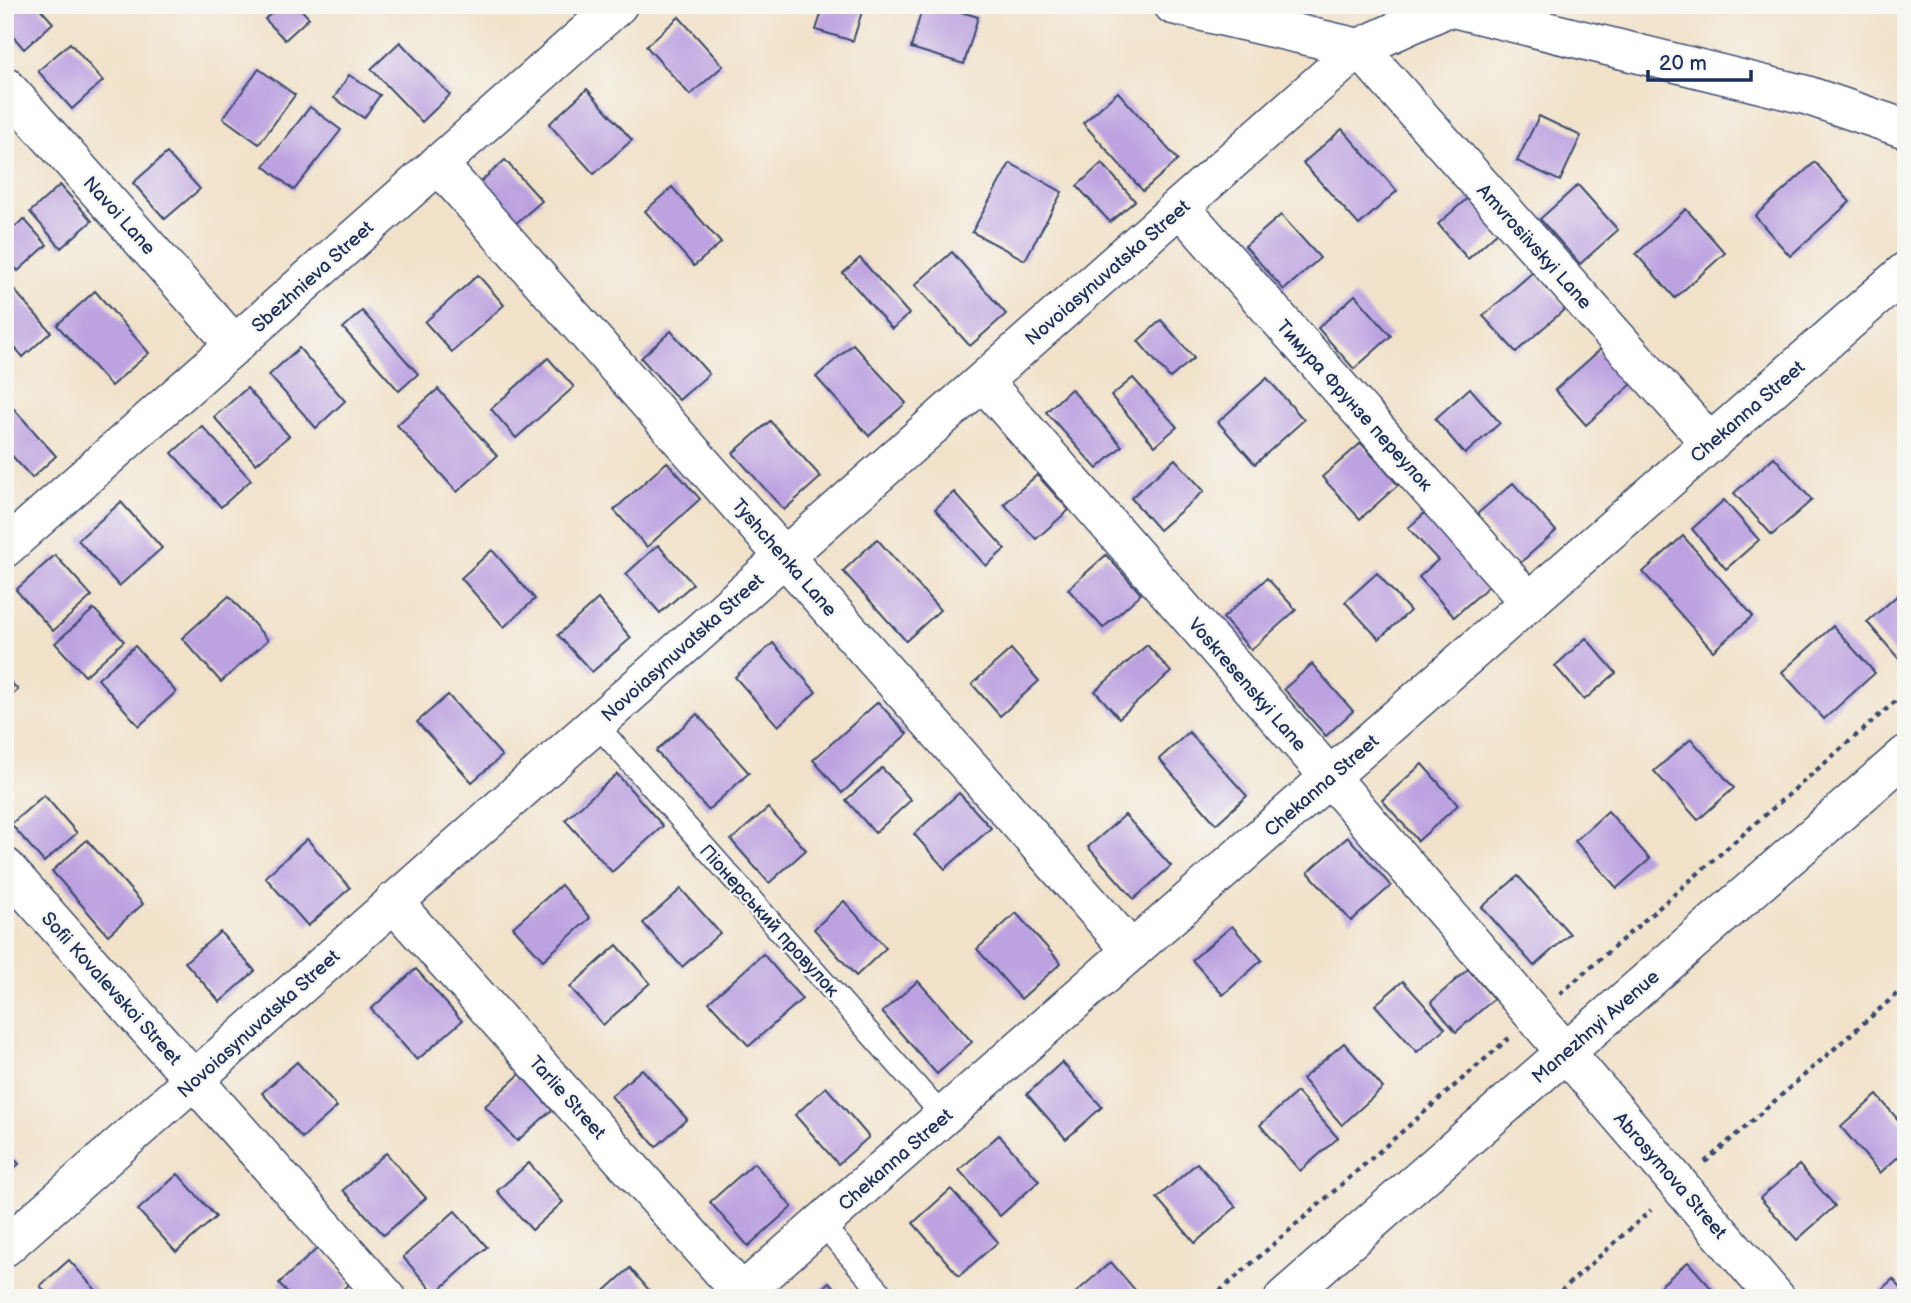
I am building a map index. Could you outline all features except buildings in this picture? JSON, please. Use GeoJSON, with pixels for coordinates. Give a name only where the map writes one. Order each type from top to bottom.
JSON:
{"type":"FeatureCollection","features":[{"type":"Feature","properties":{"kind":"street","name":"Sbezhnieva Street"},"geometry":{"type":"LineString","coordinates":[[5,548],[618,5]]}},
{"type":"Feature","properties":{"kind":"street"},"geometry":{"type":"LineString","coordinates":[[1173,5],[1359,48]]}},
{"type":"Feature","properties":{"kind":"street"},"geometry":{"type":"LineString","coordinates":[[1449,6],[1806,95],[1906,129]]}},
{"type":"Feature","properties":{"kind":"street","name":"Novoiasynuvatska Street"},"geometry":{"type":"LineString","coordinates":[[5,1247],[1359,48],[1449,6]]}},
{"type":"Feature","properties":{"kind":"street","name":"Amvrosiivskyi Lane"},"geometry":{"type":"LineString","coordinates":[[1359,48],[1710,443]]}},
{"type":"Feature","properties":{"kind":"street","name":"Navoi Lane"},"geometry":{"type":"LineString","coordinates":[[5,86],[235,345]]}},
{"type":"Feature","properties":{"kind":"street","name":"Tyshchenka Lane"},"geometry":{"type":"LineString","coordinates":[[438,164],[1132,951]]}},
{"type":"Feature","properties":{"kind":"street","name":"Тимура Фрунзе переулок"},"geometry":{"type":"LineString","coordinates":[[1180,207],[1529,602]]}},
{"type":"Feature","properties":{"kind":"street","name":"Chekanna Street"},"geometry":{"type":"LineString","coordinates":[[739,1295],[1906,271]]}},
{"type":"Feature","properties":{"kind":"street","name":"Voskresenskyi Lane"},"geometry":{"type":"LineString","coordinates":[[983,382],[1330,777],[1565,1052]]}},
{"type":"Feature","properties":{"kind":"street","name":"Manezhnyi Avenue"},"geometry":{"type":"LineString","coordinates":[[1284,1298],[1906,755]]}},
{"type":"Feature","properties":{"kind":"street","name":"Sofii Kovalevskoi Street"},"geometry":{"type":"LineString","coordinates":[[5,867],[387,1298]]}},
{"type":"Feature","properties":{"kind":"street","name":"Tarlie Street"},"geometry":{"type":"LineString","coordinates":[[393,902],[739,1295]]}},
{"type":"Feature","properties":{"kind":"street","name":"Abrosymova Street"},"geometry":{"type":"LineString","coordinates":[[1565,1052],[1776,1298]]}},
{"type":"Feature","properties":{"kind":"lane","name":"Пiонерський провулок"},"geometry":{"type":"LineString","coordinates":[[596,724],[943,1116]]}},
{"type":"Feature","properties":{"kind":"lane"},"geometry":{"type":"LineString","coordinates":[[821,1223],[886,1298]]}},
{"type":"Feature","properties":{"kind":"path"},"geometry":{"type":"LineString","coordinates":[[1553,1298],[1906,986]]}}]}
